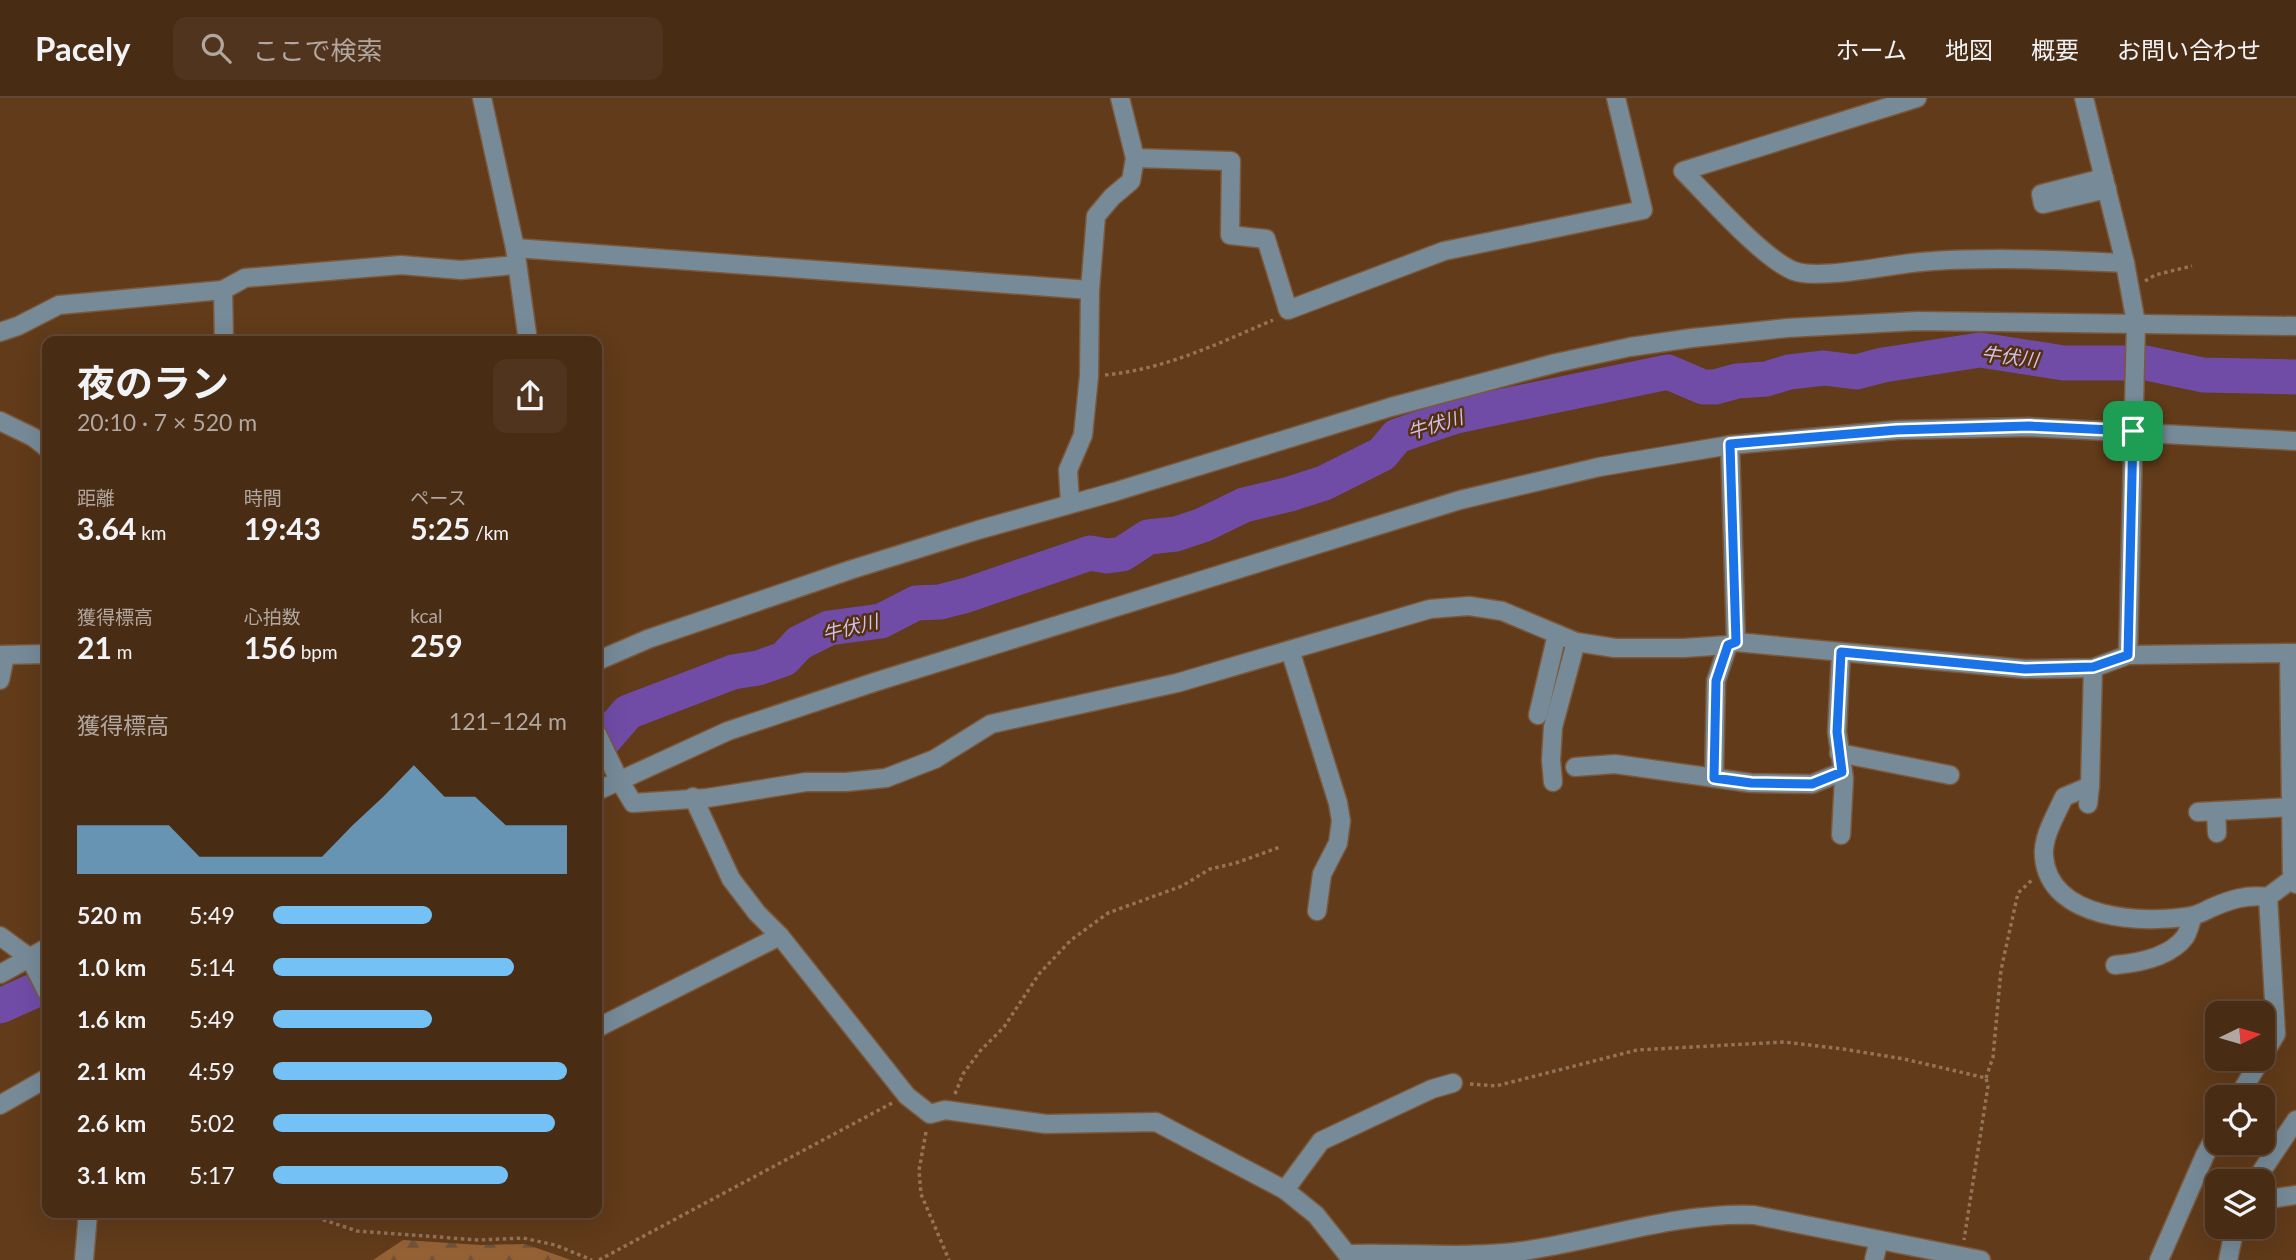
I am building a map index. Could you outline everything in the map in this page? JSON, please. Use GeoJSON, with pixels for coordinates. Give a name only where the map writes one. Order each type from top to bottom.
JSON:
{"type":"FeatureCollection","features":[{"type":"Feature","properties":{"kind":"street"},"geometry":{"type":"LineString","coordinates":[[482,98],[515,256],[526,336]]}},
{"type":"Feature","properties":{"kind":"street"},"geometry":{"type":"LineString","coordinates":[[1070,503],[1068,470],[1083,435],[1089,376],[1090,290],[1096,216],[1112,197],[1131,181],[1135,158],[1120,98]]}},
{"type":"Feature","properties":{"kind":"street"},"geometry":{"type":"LineString","coordinates":[[1135,158],[1231,161],[1230,235],[1266,239],[1289,310],[1444,251],[1643,209],[1616,98]]}},
{"type":"Feature","properties":{"kind":"street"},"geometry":{"type":"LineString","coordinates":[[1917,98],[1683,171],[1759,245],[1783,265],[1797,272],[1818,274],[1929,261],[2016,258],[2125,263]]}},
{"type":"Feature","properties":{"kind":"street"},"geometry":{"type":"LineString","coordinates":[[2084,98],[2125,263],[2137,327],[2128,655]]}},
{"type":"Feature","properties":{"kind":"street"},"geometry":{"type":"LineString","coordinates":[[0,332],[59,305],[223,290],[245,278],[401,265],[461,270],[515,256],[1090,290]]}},
{"type":"Feature","properties":{"kind":"street"},"geometry":{"type":"LineString","coordinates":[[223,290],[224,336]]}},
{"type":"Feature","properties":{"kind":"street"},"geometry":{"type":"LineString","coordinates":[[602,659],[648,639],[850,570],[1070,503],[1391,407],[1556,363],[1630,347],[1692,338],[1847,323],[1918,321],[2137,327],[2296,326]]}},
{"type":"Feature","properties":{"kind":"street"},"geometry":{"type":"LineString","coordinates":[[0,421],[42,444]]}},
{"type":"Feature","properties":{"kind":"street"},"geometry":{"type":"LineString","coordinates":[[602,786],[615,773],[875,681],[1460,500],[1599,467],[1730,444],[1897,430],[2133,424],[2296,441]]}},
{"type":"Feature","properties":{"kind":"street"},"geometry":{"type":"LineString","coordinates":[[1714,778],[1716,681],[1732,643],[1730,444]]}},
{"type":"Feature","properties":{"kind":"street"},"geometry":{"type":"LineString","coordinates":[[602,745],[633,803],[706,798],[806,782],[886,778],[935,759],[991,724],[1177,682],[1430,609],[1469,606],[1502,611],[1576,642],[1615,648],[1684,648],[1732,643],[2025,669],[2093,667],[2128,655],[2292,654],[2291,807],[2294,882],[2268,897],[2242,897],[2193,916],[2146,920],[2120,918],[2090,910],[2069,900],[2057,888],[2043,857],[2045,841],[2064,797],[2089,795],[2093,667]]}},
{"type":"Feature","properties":{"kind":"street"},"geometry":{"type":"LineString","coordinates":[[1538,715],[1557,634]]}},
{"type":"Feature","properties":{"kind":"street"},"geometry":{"type":"LineString","coordinates":[[1553,782],[1553,727],[1576,642]]}},
{"type":"Feature","properties":{"kind":"street"},"geometry":{"type":"LineString","coordinates":[[1290,650],[1338,803],[1341,821],[1338,843],[1322,874],[1317,911]]}},
{"type":"Feature","properties":{"kind":"street"},"geometry":{"type":"LineString","coordinates":[[1841,652],[1837,732],[1844,778],[1841,835]]}},
{"type":"Feature","properties":{"kind":"street"},"geometry":{"type":"LineString","coordinates":[[0,680],[3,655],[42,654]]}},
{"type":"Feature","properties":{"kind":"street"},"geometry":{"type":"LineString","coordinates":[[1839,752],[1950,775]]}},
{"type":"Feature","properties":{"kind":"street"},"geometry":{"type":"LineString","coordinates":[[1575,767],[1615,764],[1751,783],[1812,784],[1842,772]]}},
{"type":"Feature","properties":{"kind":"street"},"geometry":{"type":"LineString","coordinates":[[693,797],[732,879],[757,912],[780,936],[906,1096],[938,1112],[1046,1124],[1156,1122],[1284,1190],[1316,1215],[1347,1254],[1451,1255],[1521,1251],[1731,1214],[1754,1215],[1981,1260]]}},
{"type":"Feature","properties":{"kind":"street"},"geometry":{"type":"LineString","coordinates":[[2198,812],[2291,807]]}},
{"type":"Feature","properties":{"kind":"street"},"geometry":{"type":"LineString","coordinates":[[2216,811],[2217,833]]}},
{"type":"Feature","properties":{"kind":"street"},"geometry":{"type":"LineString","coordinates":[[2268,897],[2274,1001]]}},
{"type":"Feature","properties":{"kind":"street"},"geometry":{"type":"LineString","coordinates":[[2115,965],[2133,963],[2172,950],[2186,936],[2193,916]]}},
{"type":"Feature","properties":{"kind":"street"},"geometry":{"type":"LineString","coordinates":[[0,936],[30,958],[42,982]]}},
{"type":"Feature","properties":{"kind":"street"},"geometry":{"type":"LineString","coordinates":[[602,1025],[780,936]]}},
{"type":"Feature","properties":{"kind":"street"},"geometry":{"type":"LineString","coordinates":[[0,974],[42,951]]}},
{"type":"Feature","properties":{"kind":"street"},"geometry":{"type":"LineString","coordinates":[[2275,1017],[2275,1036]]}},
{"type":"Feature","properties":{"kind":"street"},"geometry":{"type":"LineString","coordinates":[[0,1105],[42,1081]]}},
{"type":"Feature","properties":{"kind":"street"},"geometry":{"type":"LineString","coordinates":[[1284,1190],[1321,1141],[1433,1089],[1453,1083]]}},
{"type":"Feature","properties":{"kind":"street"},"geometry":{"type":"LineString","coordinates":[[2263,1169],[2296,1120]]}},
{"type":"Feature","properties":{"kind":"street"},"geometry":{"type":"LineString","coordinates":[[2159,1260],[2205,1154]]}},
{"type":"Feature","properties":{"kind":"street"},"geometry":{"type":"LineString","coordinates":[[2275,1198],[2296,1195]]}},
{"type":"Feature","properties":{"kind":"street"},"geometry":{"type":"LineString","coordinates":[[83,1260],[87,1218]]}},
{"type":"Feature","properties":{"kind":"street"},"geometry":{"type":"LineString","coordinates":[[2228,1260],[2232,1239]]}},
{"type":"Feature","properties":{"kind":"street"},"geometry":{"type":"LineString","coordinates":[[1874,1260],[1879,1240]]}},
{"type":"Feature","properties":{"kind":"path"},"geometry":{"type":"LineString","coordinates":[[2130,290],[2154,275],[2192,266]]}},
{"type":"Feature","properties":{"kind":"path"},"geometry":{"type":"LineString","coordinates":[[1089,376],[1128,372],[1180,360],[1285,315],[1289,310]]}},
{"type":"Feature","properties":{"kind":"path"},"geometry":{"type":"LineString","coordinates":[[948,1260],[921,1194],[919,1170],[938,1112],[957,1091],[963,1074],[980,1051],[1004,1027],[1038,974],[1071,940],[1108,914],[1182,886],[1210,869],[1280,847]]}},
{"type":"Feature","properties":{"kind":"path"},"geometry":{"type":"LineString","coordinates":[[1962,1256],[1988,1086],[1986,1079],[1993,1057],[2001,970],[2018,893],[2036,877],[2048,873]]}},
{"type":"Feature","properties":{"kind":"path"},"geometry":{"type":"LineString","coordinates":[[1453,1083],[1496,1086],[1637,1050],[1784,1042],[1904,1059],[1986,1079]]}},
{"type":"Feature","properties":{"kind":"path"},"geometry":{"type":"LineString","coordinates":[[599,1260],[906,1096]]}},
{"type":"Feature","properties":{"kind":"path"},"geometry":{"type":"LineString","coordinates":[[318,1218],[357,1231],[479,1240],[523,1238],[555,1245],[592,1260]]}},
{"type":"Feature","properties":{"kind":"green space"},"geometry":{"type":"Polygon","coordinates":[[[403,1240],[481,1245],[525,1244],[571,1260],[373,1260],[403,1240]]]}},
{"type":"Feature","properties":{"kind":"waterway","name":"牛伏川"},"geometry":{"type":"LineString","coordinates":[[602,742],[628,712],[733,672],[758,668],[784,659],[799,643],[829,628],[881,621],[916,603],[940,602],[967,595],[1090,553],[1107,556],[1122,554],[1148,537],[1176,534],[1203,525],[1244,505],[1324,483],[1382,454],[1397,436],[1456,416],[1668,372],[1703,387],[1715,387],[1737,381],[1766,379],[1789,372],[1824,368],[1856,372],[1883,365],[1980,350],[2064,363],[2146,363],[2203,375],[2296,377]]}},
{"type":"Feature","properties":{"kind":"waterway","name":"牛伏川"},"geometry":{"type":"LineString","coordinates":[[0,1006],[42,987]]}},
{"type":"Feature","properties":{"kind":"route"},"geometry":{"type":"LineString","coordinates":[[2029,426],[2133,431],[2128,655],[2093,667],[2025,669],[1841,652],[1837,732],[1842,772],[1812,784],[1751,783],[1714,778],[1716,681],[1728,645],[1736,642],[1730,444],[1897,430],[2029,426]]}}]}
